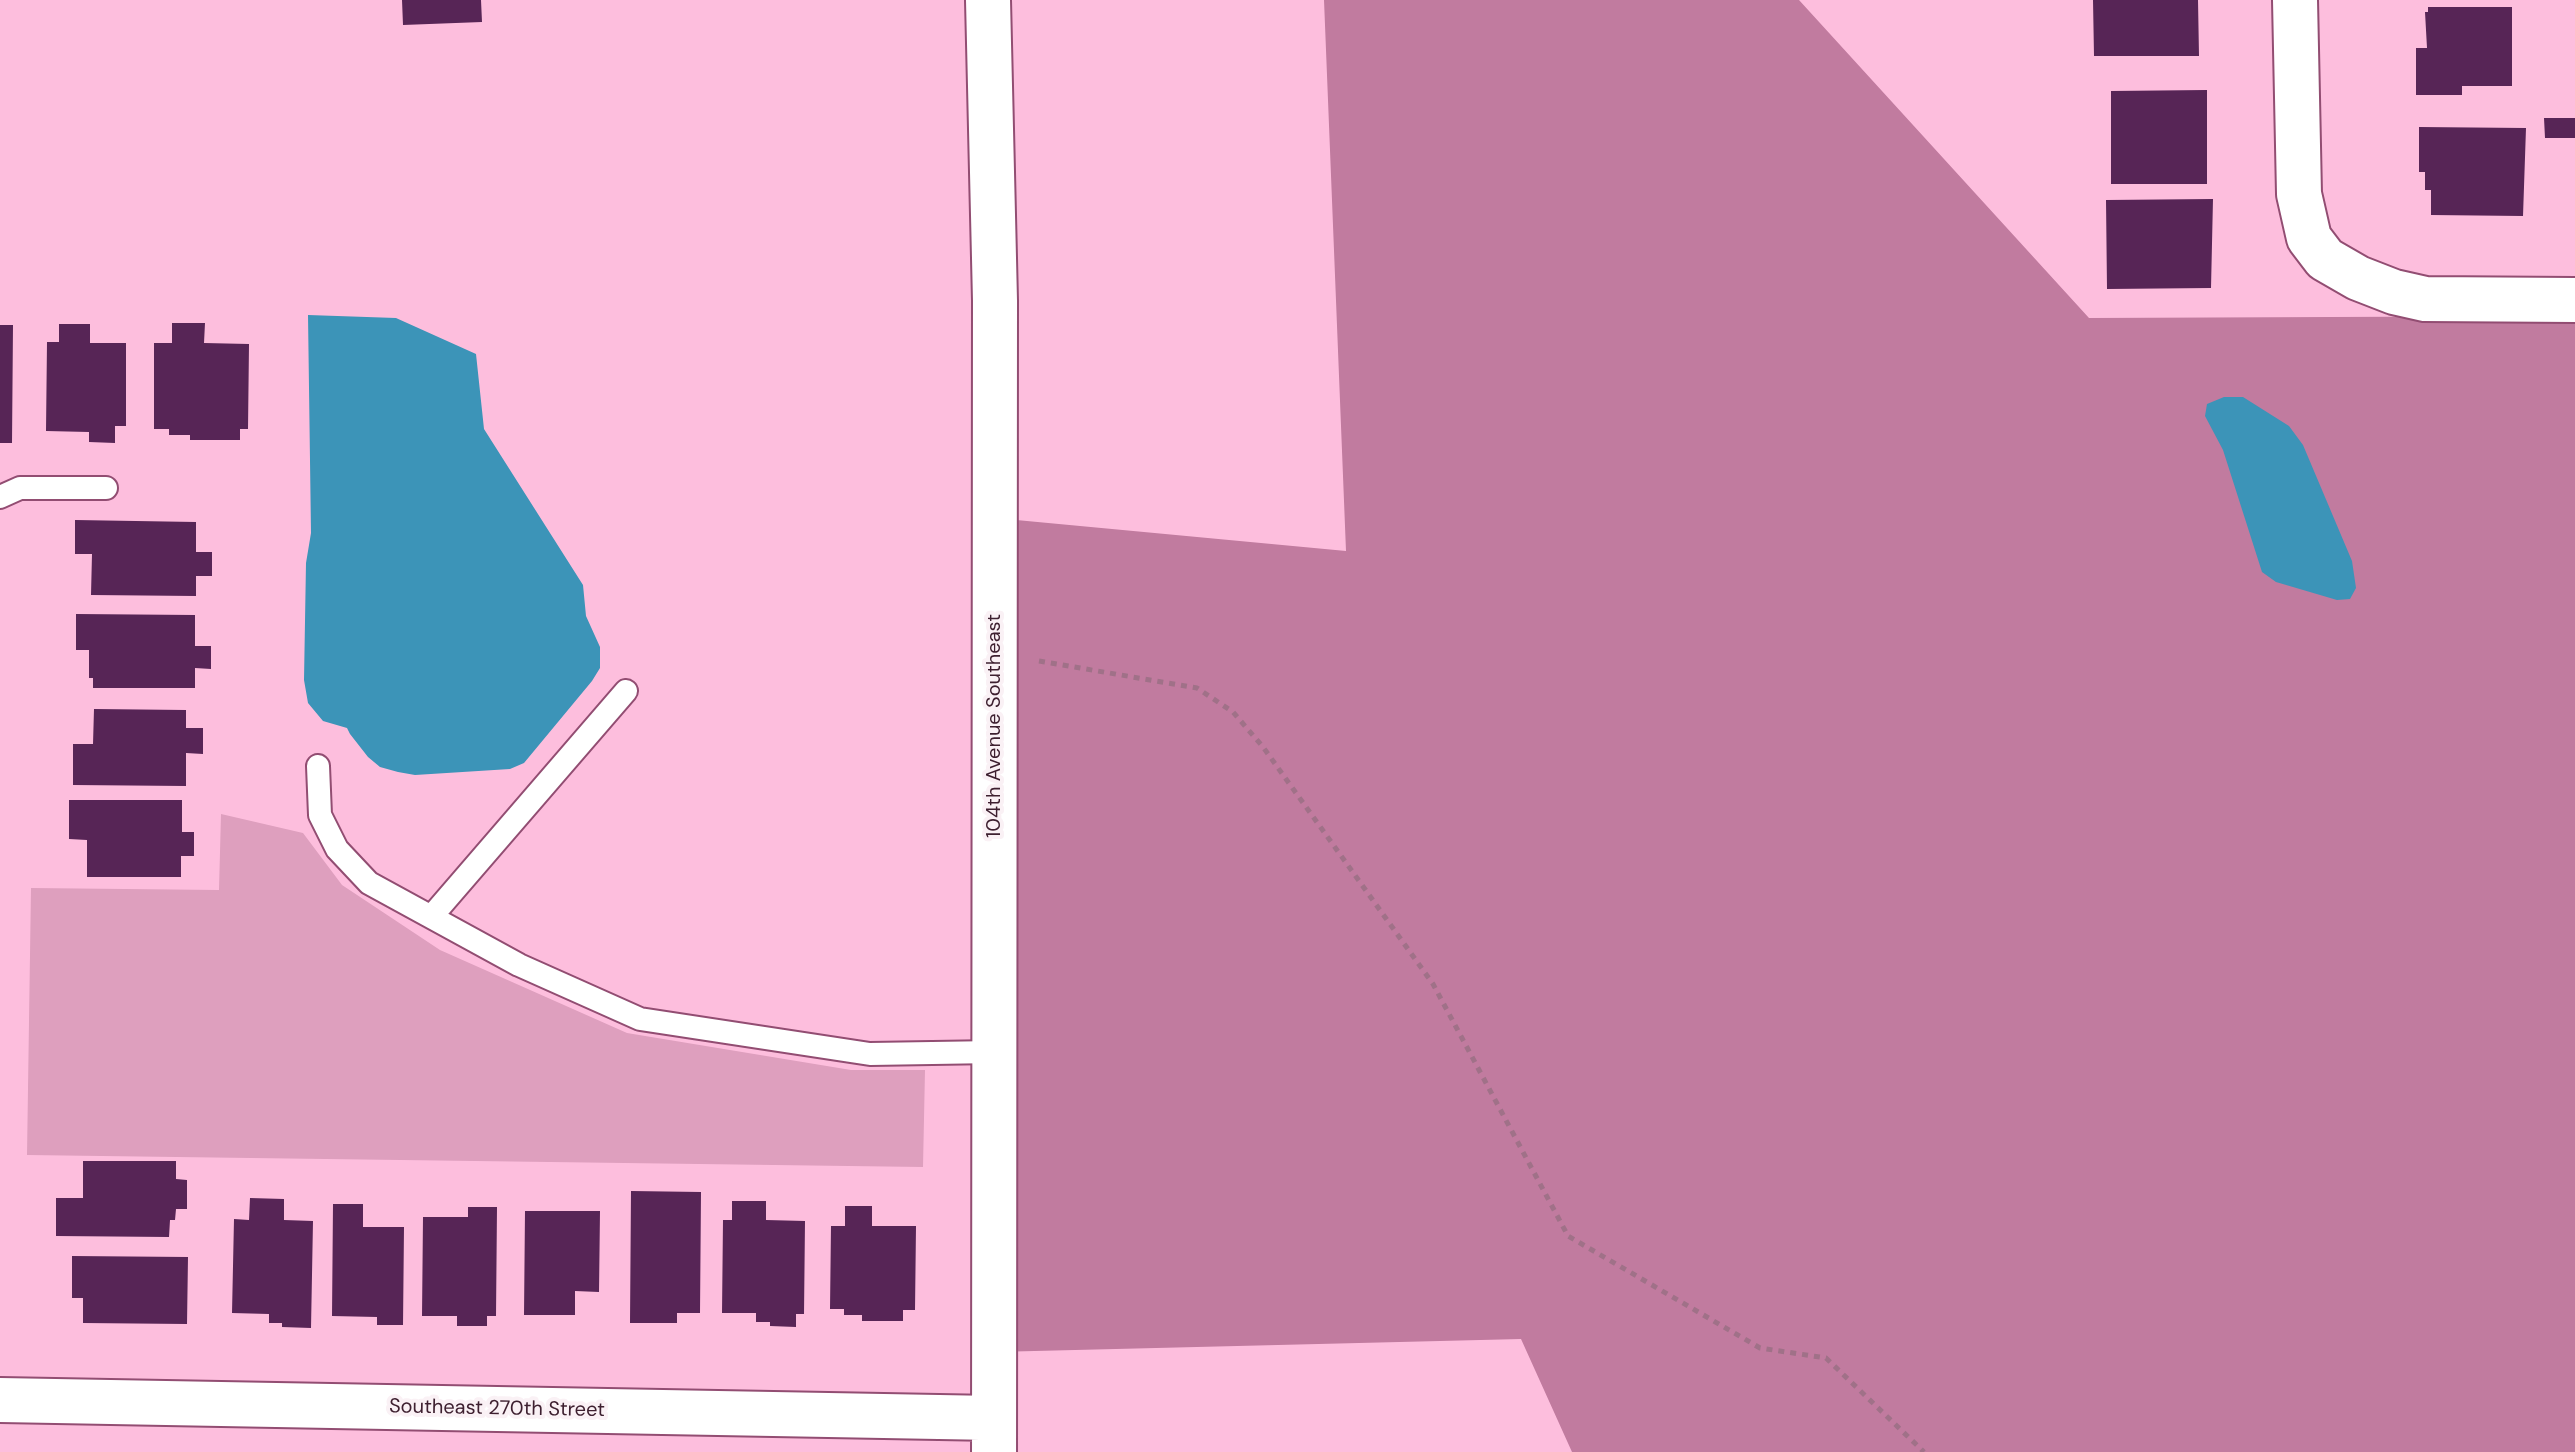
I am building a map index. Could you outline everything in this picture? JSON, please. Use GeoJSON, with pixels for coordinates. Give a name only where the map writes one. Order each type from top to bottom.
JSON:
{"type":"FeatureCollection","features":[{"type":"Feature","properties":{"kind":"street","name":"104th Avenue Southeast"},"geometry":{"type":"LineString","coordinates":[[988,0],[995,301],[994,1435]]}},
{"type":"Feature","properties":{"kind":"street"},"geometry":{"type":"LineString","coordinates":[[2295,0],[2299,194],[2309,238],[2325,259],[2358,278],[2394,292],[2425,299],[2575,300]]}},
{"type":"Feature","properties":{"kind":"street","name":"Southeast 270th Street"},"geometry":{"type":"LineString","coordinates":[[0,1400],[994,1435]]}},
{"type":"Feature","properties":{"kind":"lane"},"geometry":{"type":"LineString","coordinates":[[0,497],[20,488],[106,488]]}},
{"type":"Feature","properties":{"kind":"lane"},"geometry":{"type":"LineString","coordinates":[[431,917],[626,691]]}},
{"type":"Feature","properties":{"kind":"lane"},"geometry":{"type":"LineString","coordinates":[[318,766],[320,815],[337,849],[369,883],[519,965],[640,1019],[870,1054],[995,1052]]}},
{"type":"Feature","properties":{"kind":"path"},"geometry":{"type":"LineString","coordinates":[[994,654],[1197,688],[1233,712],[1263,747],[1433,984],[1568,1236],[1760,1348],[1826,1358],[1924,1452]]}},
{"type":"Feature","properties":{"kind":"shaded area"},"geometry":{"type":"Polygon","coordinates":[[[1324,0],[1799,0],[2089,318],[2575,316],[2575,1452],[1572,1452],[1521,1339],[994,1352],[995,518],[1346,551],[1324,0]]]}},
{"type":"Feature","properties":{"kind":"shaded area"},"geometry":{"type":"Polygon","coordinates":[[[221,814],[303,833],[342,885],[440,950],[627,1033],[851,1070],[925,1070],[923,1167],[27,1155],[31,888],[219,890],[221,814]]]}},
{"type":"Feature","properties":{"kind":"water"},"geometry":{"type":"Polygon","coordinates":[[[308,315],[396,318],[476,354],[484,429],[583,585],[586,616],[600,647],[600,668],[592,681],[524,763],[510,769],[415,775],[380,767],[368,757],[347,728],[323,721],[308,703],[304,680],[306,563],[311,533],[308,315]]]}},
{"type":"Feature","properties":{"kind":"water"},"geometry":{"type":"Polygon","coordinates":[[[2224,397],[2243,397],[2289,426],[2303,445],[2352,561],[2356,588],[2350,599],[2337,600],[2276,582],[2262,572],[2223,450],[2205,416],[2207,404],[2224,397]]]}},
{"type":"Feature","properties":{"kind":"building"},"geometry":{"type":"Polygon","coordinates":[[[402,0],[481,0],[482,22],[403,25],[402,0]]]}},
{"type":"Feature","properties":{"kind":"building"},"geometry":{"type":"Polygon","coordinates":[[[2093,0],[2198,0],[2199,56],[2094,56],[2093,0]]]}},
{"type":"Feature","properties":{"kind":"building"},"geometry":{"type":"Polygon","coordinates":[[[2428,7],[2512,7],[2512,86],[2462,86],[2462,95],[2416,95],[2416,48],[2427,48],[2425,12],[2428,12],[2428,7]]]}},
{"type":"Feature","properties":{"kind":"building"},"geometry":{"type":"Polygon","coordinates":[[[2207,90],[2207,184],[2111,184],[2111,91],[2207,90]]]}},
{"type":"Feature","properties":{"kind":"building"},"geometry":{"type":"Polygon","coordinates":[[[2544,118],[2575,118],[2575,138],[2545,138],[2544,118]]]}},
{"type":"Feature","properties":{"kind":"building"},"geometry":{"type":"Polygon","coordinates":[[[2419,127],[2526,128],[2523,216],[2431,215],[2431,190],[2425,190],[2425,172],[2419,172],[2419,127]]]}},
{"type":"Feature","properties":{"kind":"building"},"geometry":{"type":"Polygon","coordinates":[[[2213,199],[2211,288],[2107,289],[2106,200],[2213,199]]]}},
{"type":"Feature","properties":{"kind":"building"},"geometry":{"type":"Polygon","coordinates":[[[172,323],[205,323],[204,343],[249,344],[248,429],[240,429],[240,440],[190,440],[190,435],[169,435],[169,429],[154,429],[154,343],[172,343],[172,323]]]}},
{"type":"Feature","properties":{"kind":"building"},"geometry":{"type":"Polygon","coordinates":[[[59,324],[90,324],[90,343],[126,343],[126,426],[115,426],[115,443],[89,442],[89,432],[46,431],[47,342],[59,342],[59,324]]]}},
{"type":"Feature","properties":{"kind":"building"},"geometry":{"type":"Polygon","coordinates":[[[0,325],[13,325],[12,443],[0,443],[0,325]]]}},
{"type":"Feature","properties":{"kind":"building"},"geometry":{"type":"Polygon","coordinates":[[[75,520],[196,522],[196,552],[212,552],[212,576],[196,576],[196,596],[91,595],[92,554],[75,554],[75,520]]]}},
{"type":"Feature","properties":{"kind":"building"},"geometry":{"type":"Polygon","coordinates":[[[76,614],[195,615],[195,646],[211,646],[211,669],[195,668],[195,688],[93,688],[93,678],[89,678],[89,650],[76,650],[76,614]]]}},
{"type":"Feature","properties":{"kind":"building"},"geometry":{"type":"Polygon","coordinates":[[[94,709],[186,710],[186,728],[203,728],[203,754],[186,753],[186,786],[73,785],[73,744],[93,744],[94,709]]]}},
{"type":"Feature","properties":{"kind":"building"},"geometry":{"type":"Polygon","coordinates":[[[69,800],[182,800],[182,832],[194,832],[194,856],[181,856],[181,877],[87,877],[87,840],[69,839],[69,800]]]}},
{"type":"Feature","properties":{"kind":"building"},"geometry":{"type":"Polygon","coordinates":[[[83,1161],[176,1161],[176,1179],[187,1180],[187,1209],[176,1209],[175,1220],[170,1220],[169,1237],[56,1236],[56,1198],[83,1198],[83,1161]]]}},
{"type":"Feature","properties":{"kind":"building"},"geometry":{"type":"Polygon","coordinates":[[[631,1191],[701,1192],[700,1313],[677,1313],[677,1323],[630,1323],[631,1191]]]}},
{"type":"Feature","properties":{"kind":"building"},"geometry":{"type":"Polygon","coordinates":[[[250,1198],[284,1199],[284,1220],[313,1221],[311,1328],[282,1327],[282,1323],[269,1323],[269,1314],[232,1313],[234,1219],[249,1220],[250,1198]]]}},
{"type":"Feature","properties":{"kind":"building"},"geometry":{"type":"Polygon","coordinates":[[[732,1201],[766,1201],[766,1220],[805,1221],[804,1314],[796,1314],[796,1327],[756,1322],[756,1313],[722,1313],[723,1220],[732,1220],[732,1201]]]}},
{"type":"Feature","properties":{"kind":"building"},"geometry":{"type":"Polygon","coordinates":[[[333,1204],[363,1204],[363,1227],[404,1227],[403,1325],[377,1325],[377,1317],[332,1316],[333,1204]]]}},
{"type":"Feature","properties":{"kind":"building"},"geometry":{"type":"Polygon","coordinates":[[[845,1206],[872,1206],[872,1226],[916,1226],[915,1310],[903,1310],[903,1321],[862,1321],[862,1315],[844,1315],[844,1309],[830,1309],[831,1226],[845,1226],[845,1206]]]}},
{"type":"Feature","properties":{"kind":"building"},"geometry":{"type":"Polygon","coordinates":[[[468,1207],[497,1207],[496,1316],[487,1316],[487,1326],[457,1326],[457,1316],[422,1316],[423,1217],[468,1217],[468,1207]]]}},
{"type":"Feature","properties":{"kind":"building"},"geometry":{"type":"Polygon","coordinates":[[[525,1211],[600,1211],[599,1292],[575,1291],[575,1315],[524,1315],[525,1211]]]}},
{"type":"Feature","properties":{"kind":"building"},"geometry":{"type":"Polygon","coordinates":[[[72,1256],[188,1257],[187,1324],[83,1323],[83,1298],[72,1298],[72,1256]]]}}]}
